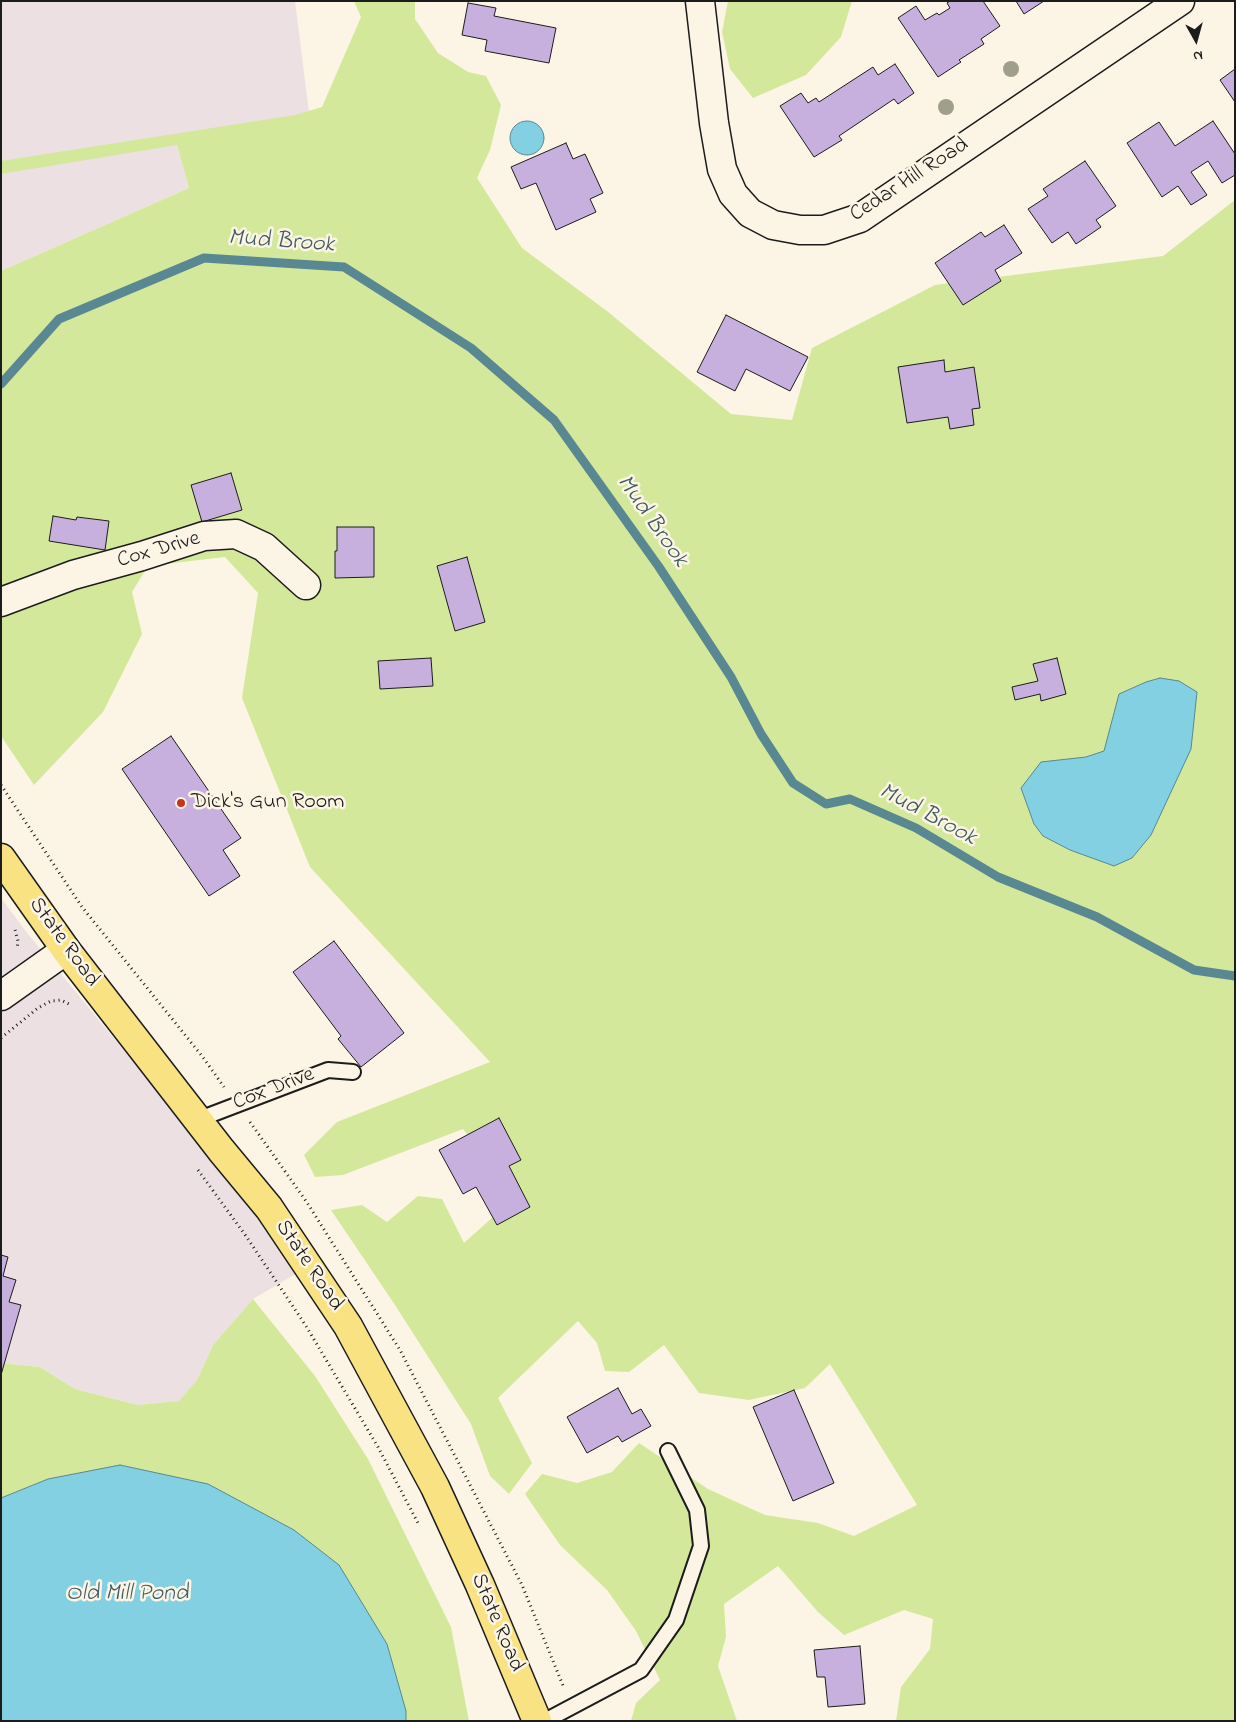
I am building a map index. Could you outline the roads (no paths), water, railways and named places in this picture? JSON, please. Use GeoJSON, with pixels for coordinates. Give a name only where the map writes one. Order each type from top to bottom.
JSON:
{"type":"FeatureCollection","features":[{"type":"Feature","properties":{"kind":"main road","name":"State Road"},"geometry":{"type":"LineString","coordinates":[[1,858],[66,950],[197,1120],[269,1208],[348,1326],[435,1487],[480,1585],[537,1721]]}},
{"type":"Feature","properties":{"kind":"street","name":"Cedar Hill Road"},"geometry":{"type":"LineString","coordinates":[[700,1],[714,123],[722,169],[733,194],[750,213],[774,225],[800,230],[824,230],[860,218],[1180,1]]}},
{"type":"Feature","properties":{"kind":"street","name":"Cox Drive"},"geometry":{"type":"LineString","coordinates":[[1,602],[73,575],[204,536],[236,534],[264,547],[306,585]]}},
{"type":"Feature","properties":{"kind":"street"},"geometry":{"type":"LineString","coordinates":[[1,996],[66,950]]}},
{"type":"Feature","properties":{"kind":"lane","name":"Cox Drive"},"geometry":{"type":"LineString","coordinates":[[197,1120],[328,1070],[353,1072]]}},
{"type":"Feature","properties":{"kind":"lane"},"geometry":{"type":"LineString","coordinates":[[545,1721],[641,1670],[676,1620],[701,1546],[697,1510],[668,1451]]}},
{"type":"Feature","properties":{"kind":"water"},"geometry":{"type":"Polygon","coordinates":[[[527,121],[539,126],[544,138],[539,150],[527,155],[515,150],[510,138],[515,126],[527,121]]]}},
{"type":"Feature","properties":{"kind":"water"},"geometry":{"type":"Polygon","coordinates":[[[1160,678],[1179,681],[1197,692],[1191,749],[1151,835],[1132,858],[1114,866],[1070,850],[1043,836],[1034,824],[1021,788],[1041,762],[1086,757],[1104,751],[1119,694],[1160,678]]]}},
{"type":"Feature","properties":{"kind":"water","name":"Old Mill Pond"},"geometry":{"type":"Polygon","coordinates":[[[120,1465],[208,1484],[294,1530],[339,1565],[387,1644],[406,1711],[406,1721],[1,1721],[1,1498],[48,1479],[120,1465]]]}},
{"type":"Feature","properties":{"kind":"waterway","name":"Mud Brook"},"geometry":{"type":"LineString","coordinates":[[1,384],[59,319],[204,258],[344,267],[471,348],[554,420],[659,567],[731,677],[761,734],[793,783],[826,804],[850,799],[916,828],[998,877],[1097,917],[1194,970],[1235,976]]}},
{"type":"Feature","properties":{"kind":"place","name":"Dick's Gun Room"},"geometry":{"type":"Point","coordinates":[181,803]}}]}
